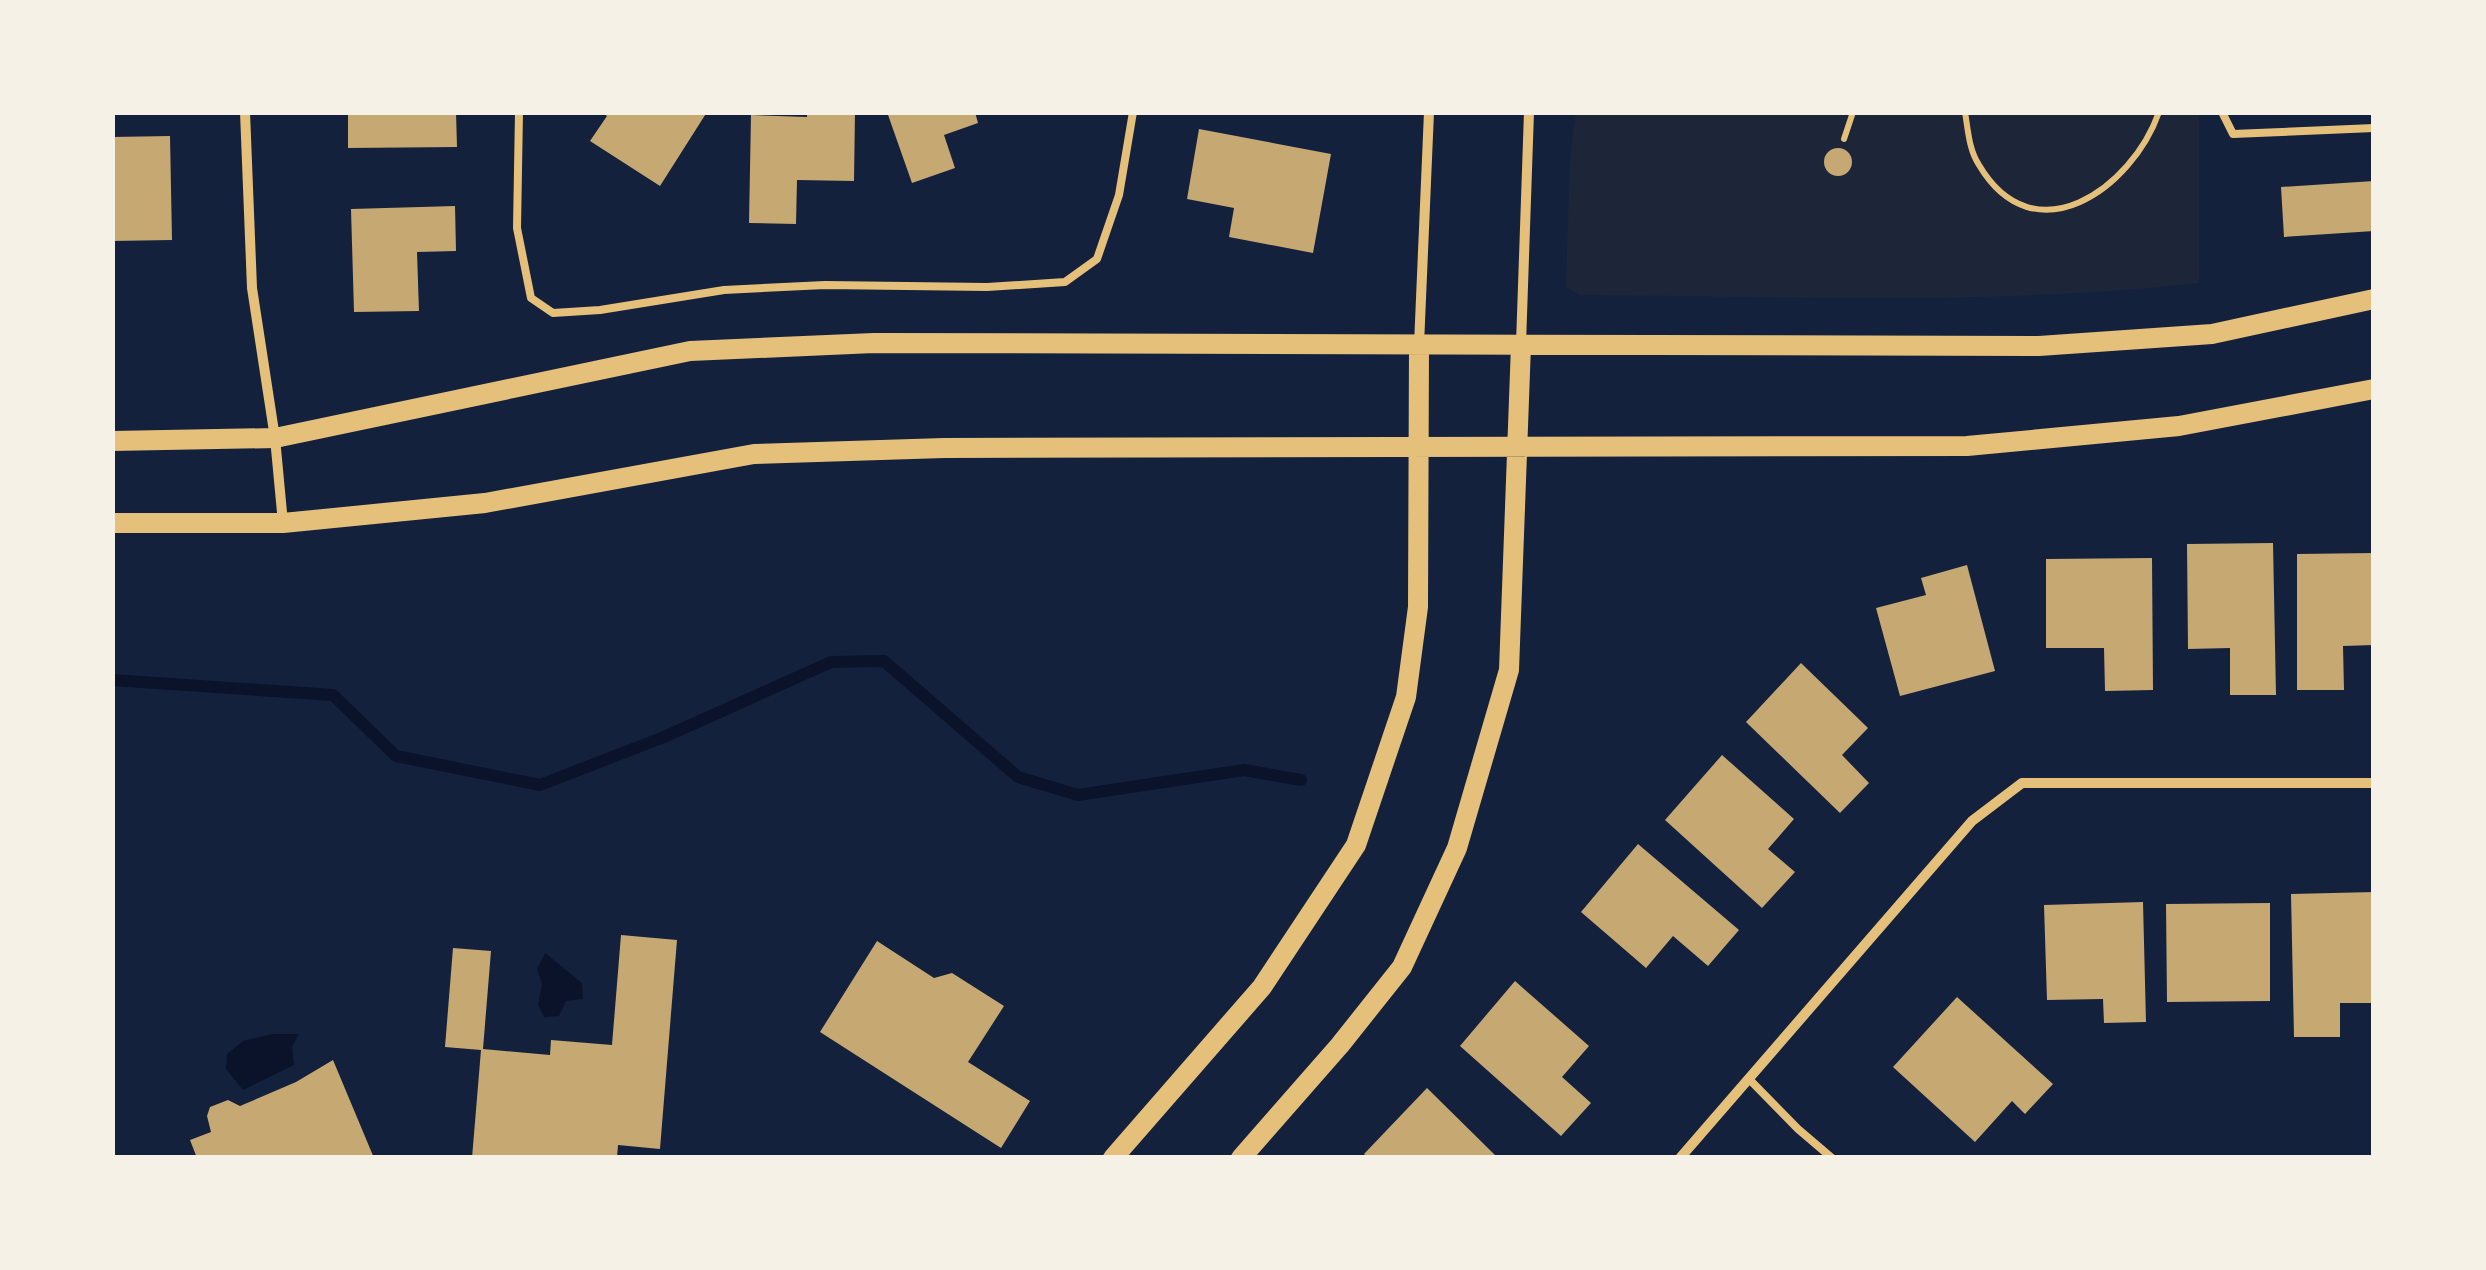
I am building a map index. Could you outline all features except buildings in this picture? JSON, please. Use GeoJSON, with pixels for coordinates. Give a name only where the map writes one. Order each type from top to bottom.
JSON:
{"type":"FeatureCollection","features":[{"type":"Feature","properties":{"kind":"main road"},"geometry":{"type":"LineString","coordinates":[[112,442],[275,438],[690,351],[874,343],[2039,346],[2212,334],[2374,298]]}},
{"type":"Feature","properties":{"kind":"main road"},"geometry":{"type":"LineString","coordinates":[[1113,1158],[1262,987],[1356,845],[1406,698],[1418,608],[1418,345]]}},
{"type":"Feature","properties":{"kind":"main road"},"geometry":{"type":"LineString","coordinates":[[1242,1158],[1402,967],[1457,848],[1509,670],[1521,345]]}},
{"type":"Feature","properties":{"kind":"main road"},"geometry":{"type":"LineString","coordinates":[[112,522],[283,523],[485,503],[754,454],[944,448],[1966,446],[2179,426],[2374,389]]}},
{"type":"Feature","properties":{"kind":"street"},"geometry":{"type":"LineString","coordinates":[[245,112],[252,288],[275,438],[283,523]]}},
{"type":"Feature","properties":{"kind":"street"},"geometry":{"type":"LineString","coordinates":[[1418,345],[1429,112]]}},
{"type":"Feature","properties":{"kind":"street"},"geometry":{"type":"LineString","coordinates":[[1521,345],[1529,112]]}},
{"type":"Feature","properties":{"kind":"street"},"geometry":{"type":"LineString","coordinates":[[1680,1158],[1972,821],[2022,784],[2374,783]]}},
{"type":"Feature","properties":{"kind":"lane"},"geometry":{"type":"LineString","coordinates":[[519,112],[518,228],[530,298],[553,312],[600,310],[724,290],[825,285],[987,287],[1065,282],[1097,259],[1119,194],[1132,112]]}},
{"type":"Feature","properties":{"kind":"lane"},"geometry":{"type":"LineString","coordinates":[[2222,112],[2232,134],[2374,128]]}},
{"type":"Feature","properties":{"kind":"lane"},"geometry":{"type":"LineString","coordinates":[[1749,1079],[1832,1158]]}},
{"type":"Feature","properties":{"kind":"path"},"geometry":{"type":"LineString","coordinates":[[1844,140],[1853,112]]}},
{"type":"Feature","properties":{"kind":"path"},"geometry":{"type":"LineString","coordinates":[[1965,112],[1978,164],[1996,187],[2021,208],[2044,210],[2067,207],[2103,190],[2141,146],[2159,112]]}},
{"type":"Feature","properties":{"kind":"shaded area"},"geometry":{"type":"Polygon","coordinates":[[[1576,113],[2199,113],[2199,283],[1967,297],[1580,295],[1566,287],[1570,158],[1576,113]]]}},
{"type":"Feature","properties":{"kind":"shaded area"},"geometry":{"type":"Polygon","coordinates":[[[545,953],[582,983],[583,999],[566,1001],[559,1016],[544,1017],[538,1005],[542,984],[537,969],[545,953]]]}},
{"type":"Feature","properties":{"kind":"shaded area"},"geometry":{"type":"Polygon","coordinates":[[[272,1034],[299,1034],[292,1047],[294,1065],[243,1090],[226,1069],[227,1054],[243,1041],[272,1034]]]}},
{"type":"Feature","properties":{"kind":"waterway"},"geometry":{"type":"LineString","coordinates":[[112,680],[333,695],[396,756],[540,785],[664,737],[831,662],[884,661],[1018,777],[1078,795],[1244,770],[1301,780]]}}]}
